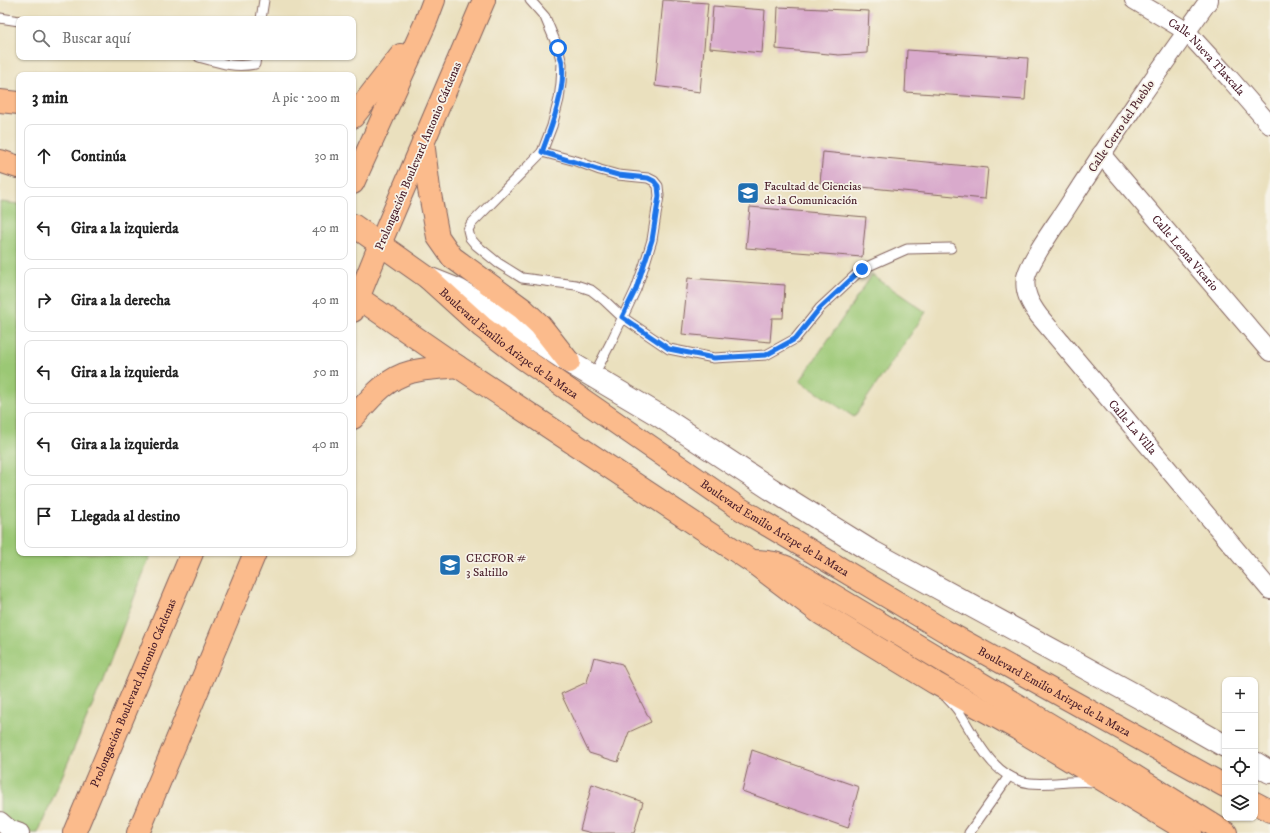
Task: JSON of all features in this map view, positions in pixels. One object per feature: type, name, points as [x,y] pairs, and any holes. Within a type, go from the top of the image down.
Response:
[{"type":"main road","points":[[356,176],[425,24],[434,0]]},
{"type":"main road","name":"Prolongación Boulevard Antonio Cárdenas","points":[[356,300],[484,0]]},
{"type":"main road","points":[[356,113],[425,24]]},
{"type":"main road","points":[[0,101],[16,103]]},
{"type":"main road","points":[[424,141],[429,189],[438,237],[452,257],[523,309],[540,325],[569,362]]},
{"type":"main road","points":[[0,161],[16,166]]},
{"type":"main road","points":[[0,166],[16,167]]},
{"type":"main road","name":"Boulevard Emilio Arizpe de la Maza","points":[[356,227],[428,278],[482,327],[524,359],[739,508],[945,631],[1223,785]]},
{"type":"main road","points":[[356,303],[457,366],[751,561],[820,613],[934,683],[1018,729],[1192,833]]},
{"type":"main road","points":[[356,415],[375,394],[393,380],[410,372],[457,366]]},
{"type":"main road","name":"Prolongación Boulevard Antonio Cárdenas","points":[[74,833],[191,556]]},
{"type":"main road","points":[[138,833],[254,556]]},
{"type":"main road","points":[[751,561],[766,561],[777,563],[786,567],[1097,753],[1226,833]]},
{"type":"main road","points":[[1258,805],[1270,811]]},
{"type":"street","name":"Calle Nueva Tlaxcala","points":[[1134,0],[1186,32],[1270,125]]},
{"type":"street","name":"Calle Cerro del Pueblo","points":[[1038,254],[1101,154],[1209,0]]},
{"type":"street","name":"Calle Leona Vicario","points":[[1101,154],[1270,352]]},
{"type":"street","name":"Calle La Villa","points":[[1038,254],[1026,277],[1026,288],[1030,302],[1039,316],[1270,590]]},
{"type":"street","points":[[428,278],[458,290],[489,309],[569,362],[660,416],[869,550],[1146,701],[1222,744]]},
{"type":"street","points":[[1258,765],[1270,772]]},
{"type":"lane","points":[[261,16],[264,0]]},
{"type":"lane","points":[[530,0],[545,17],[558,48],[562,64],[559,99],[552,126],[542,152],[471,224],[468,230],[470,238],[476,245],[498,263],[522,278],[576,285],[591,290],[622,317],[669,349],[714,358],[766,355],[795,339],[820,308],[862,269],[907,249],[951,248]]},
{"type":"lane","points":[[0,18],[16,21]]},
{"type":"lane","points":[[208,60],[224,65],[238,66],[255,64],[256,60]]},
{"type":"lane","points":[[542,152],[618,175],[648,178],[654,181],[658,186],[659,196],[652,240],[636,289],[593,377]]},
{"type":"lane","points":[[934,683],[959,711],[985,754],[1009,776],[1028,783],[1042,784],[1082,781],[1109,783]]},
{"type":"lane","points":[[969,833],[1009,776]]},
{"type":"green space","points":[[0,202],[16,204],[16,556],[150,556],[103,680],[38,833],[0,833]]},
{"type":"green space","points":[[872,275],[926,312],[854,417],[800,381]]},
{"type":"building","points":[[663,0],[708,3],[700,92],[655,86]]},
{"type":"building","points":[[713,6],[765,10],[762,53],[710,48]]},
{"type":"building","points":[[778,7],[869,11],[867,53],[839,55],[776,49]]},
{"type":"building","points":[[907,50],[1028,58],[1025,100],[905,92]]},
{"type":"building","points":[[823,152],[988,168],[985,199],[820,183]]},
{"type":"building","points":[[750,207],[866,217],[862,257],[746,248]]},
{"type":"building","points":[[688,278],[785,285],[783,318],[772,318],[770,342],[682,334]]},
{"type":"building","points":[[594,657],[622,664],[651,722],[629,732],[618,762],[589,753],[561,694],[587,682]]},
{"type":"building","points":[[752,750],[859,787],[848,828],[742,791]]},
{"type":"building","points":[[592,784],[643,802],[634,833],[592,833],[580,830]]},
{"type":"place","name":"Facultad de Ciencias de la Comunicación","points":[[748,193]]},
{"type":"place","name":"CECFOR # 3 Saltillo","points":[[450,565]]},
{"type":"route","points":[[558,48],[562,64],[559,99],[552,126],[542,152],[576,161],[618,175],[648,178],[654,181],[658,186],[659,196],[652,240],[636,289],[622,317],[669,349],[714,358],[766,355],[795,339],[820,308],[862,269]]}]
